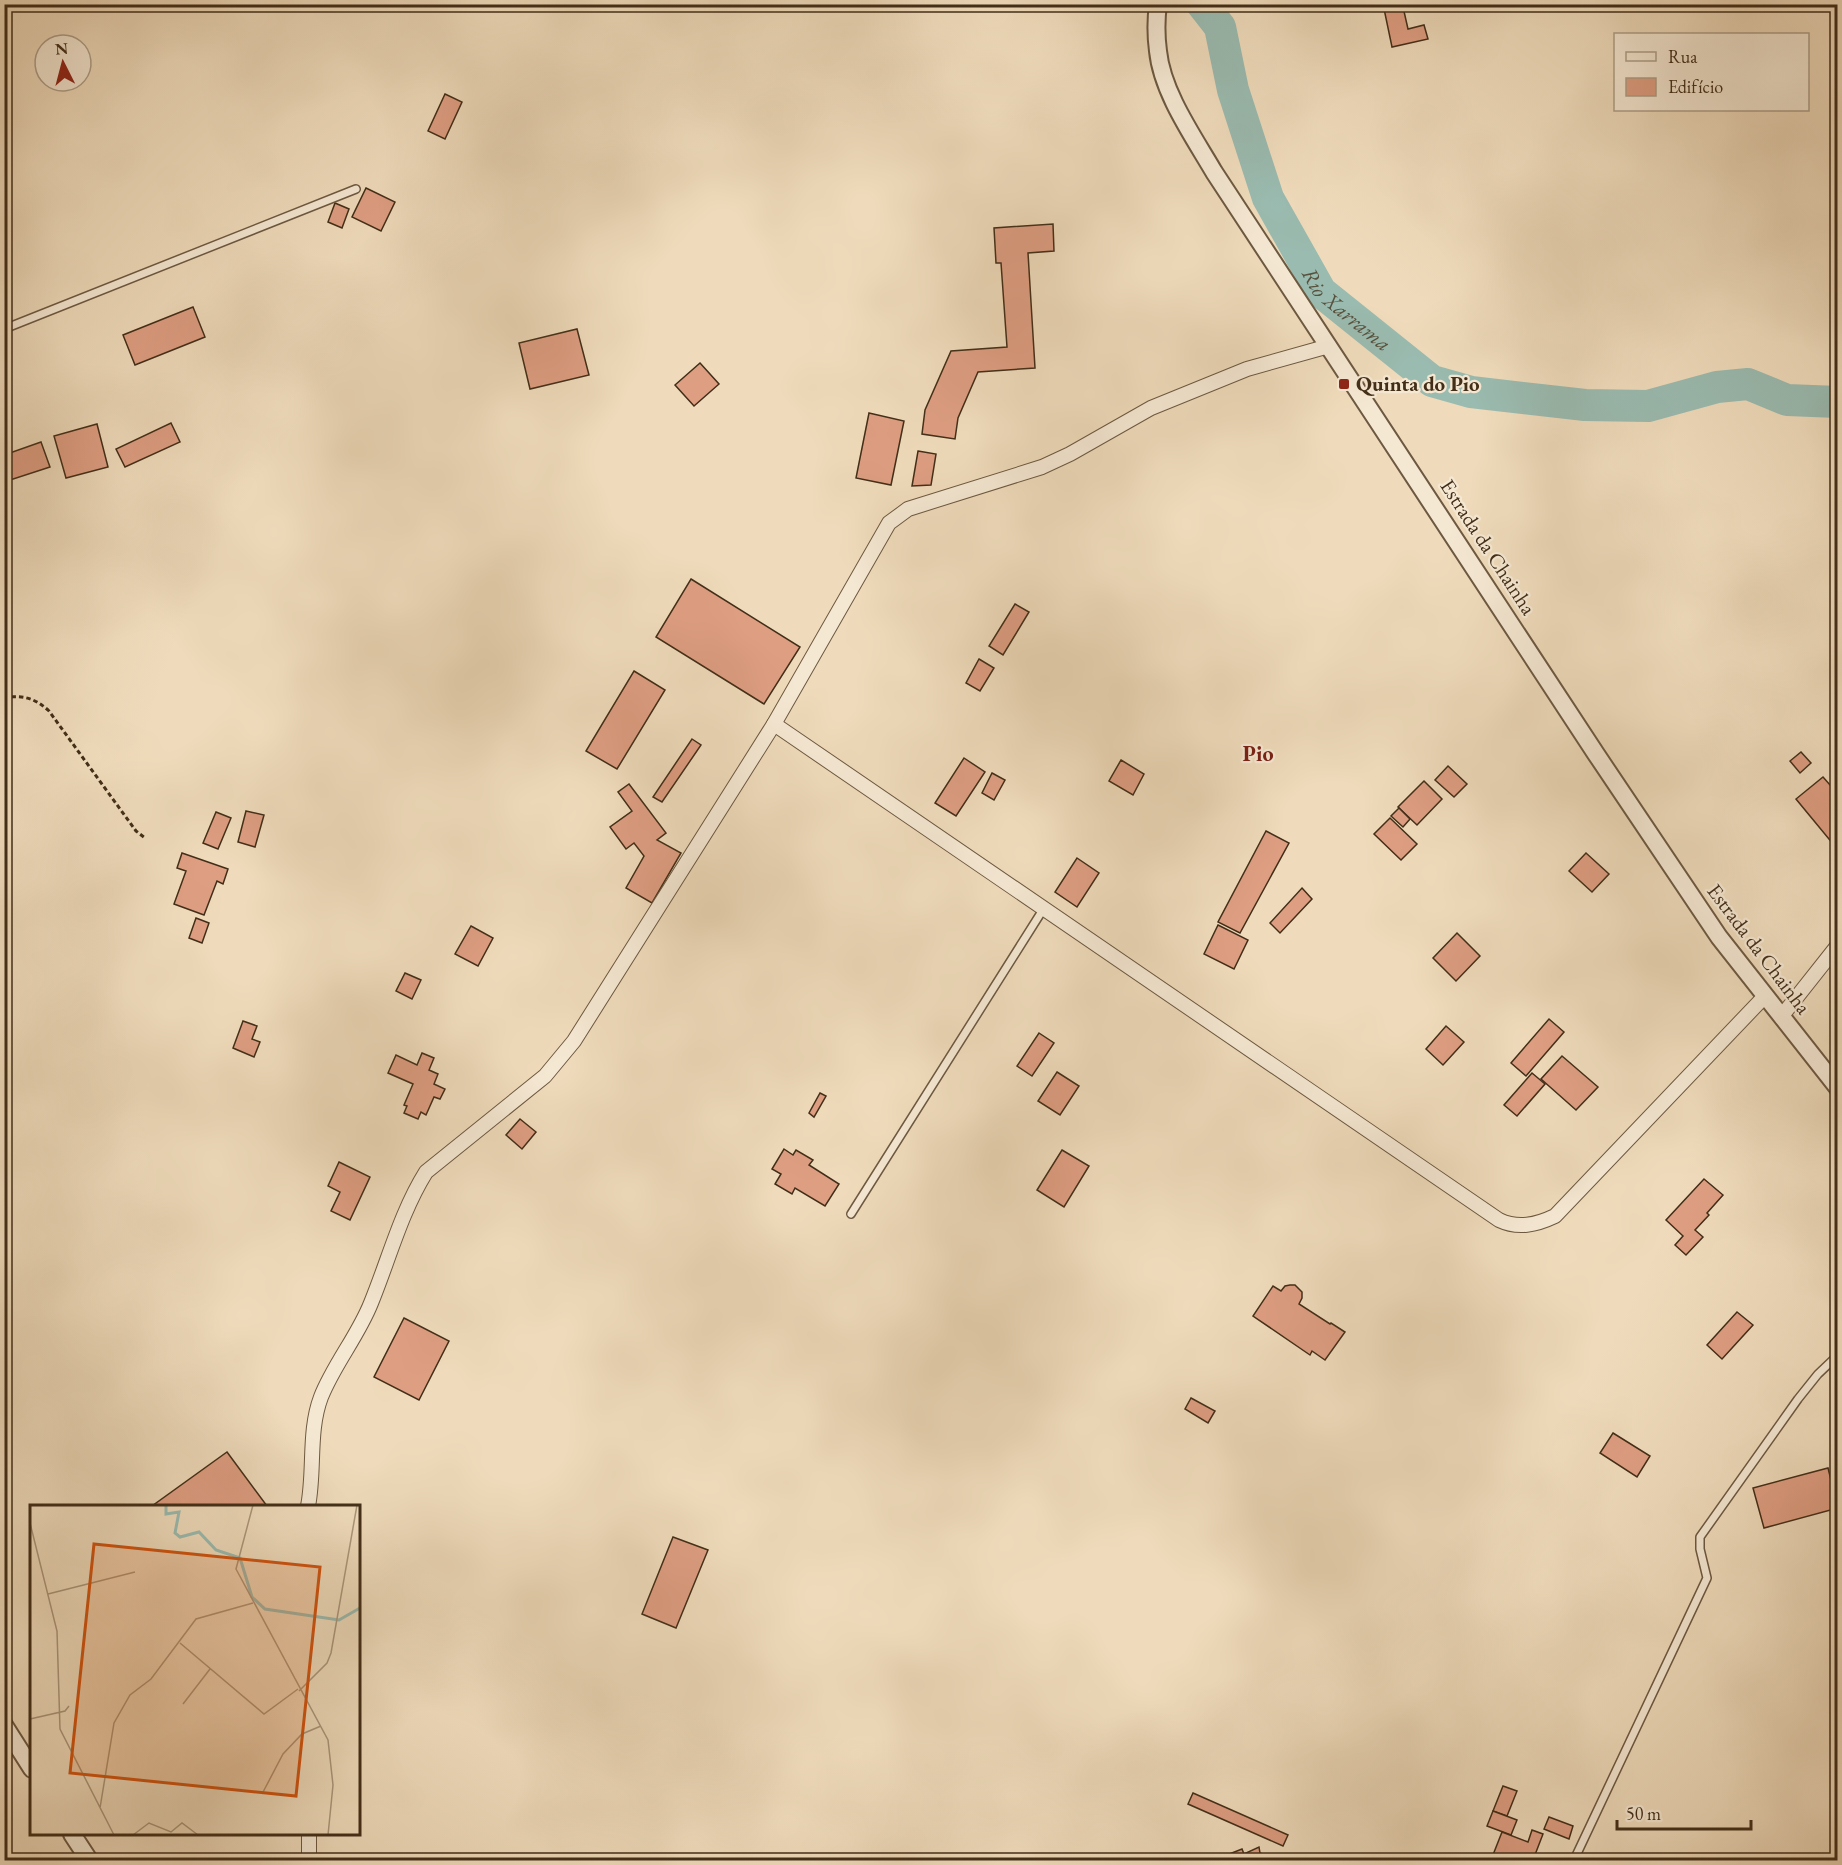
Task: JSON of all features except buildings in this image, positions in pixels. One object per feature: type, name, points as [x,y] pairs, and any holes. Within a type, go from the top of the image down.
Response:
[{"type":"street","name":"Estrada da Chainha","points":[[1158,4],[1158,52],[1166,82],[1214,172],[1596,754],[1719,937],[1838,1088]]},
{"type":"street","points":[[308,1505],[312,1486],[314,1426],[321,1397],[370,1306],[415,1190],[426,1172],[544,1076],[574,1041],[774,724],[889,523],[908,509],[1042,467],[1070,454],[1151,408],[1247,369],[1329,346]]},
{"type":"street","points":[[774,724],[1499,1220],[1511,1225],[1540,1223],[1555,1216],[1765,996]]},
{"type":"street","points":[[1781,1017],[1838,945]]},
{"type":"street","points":[[4,1725],[30,1766]]},
{"type":"street","points":[[73,1835],[89,1860]]},
{"type":"street","points":[[309,1835],[309,1860]]},
{"type":"lane","points":[[4,329],[356,189]]},
{"type":"lane","points":[[851,1214],[1044,908]]},
{"type":"lane","points":[[1574,1860],[1707,1578],[1700,1549],[1700,1537],[1798,1399],[1818,1374],[1838,1355]]},
{"type":"path","points":[[4,699],[13,696],[40,702],[49,711],[136,831],[144,838]]},
{"type":"waterway","name":"Rio Xarrama","points":[[1202,4],[1220,27],[1233,90],[1268,198],[1321,292],[1432,381],[1471,392],[1585,405],[1648,406],[1717,387],[1748,384],[1787,400],[1838,402]]},
{"type":"place","name":"Quinta do Pio","points":[[1344,384]]},
{"type":"district","name":"Pio","points":[[1258,753]]}]
